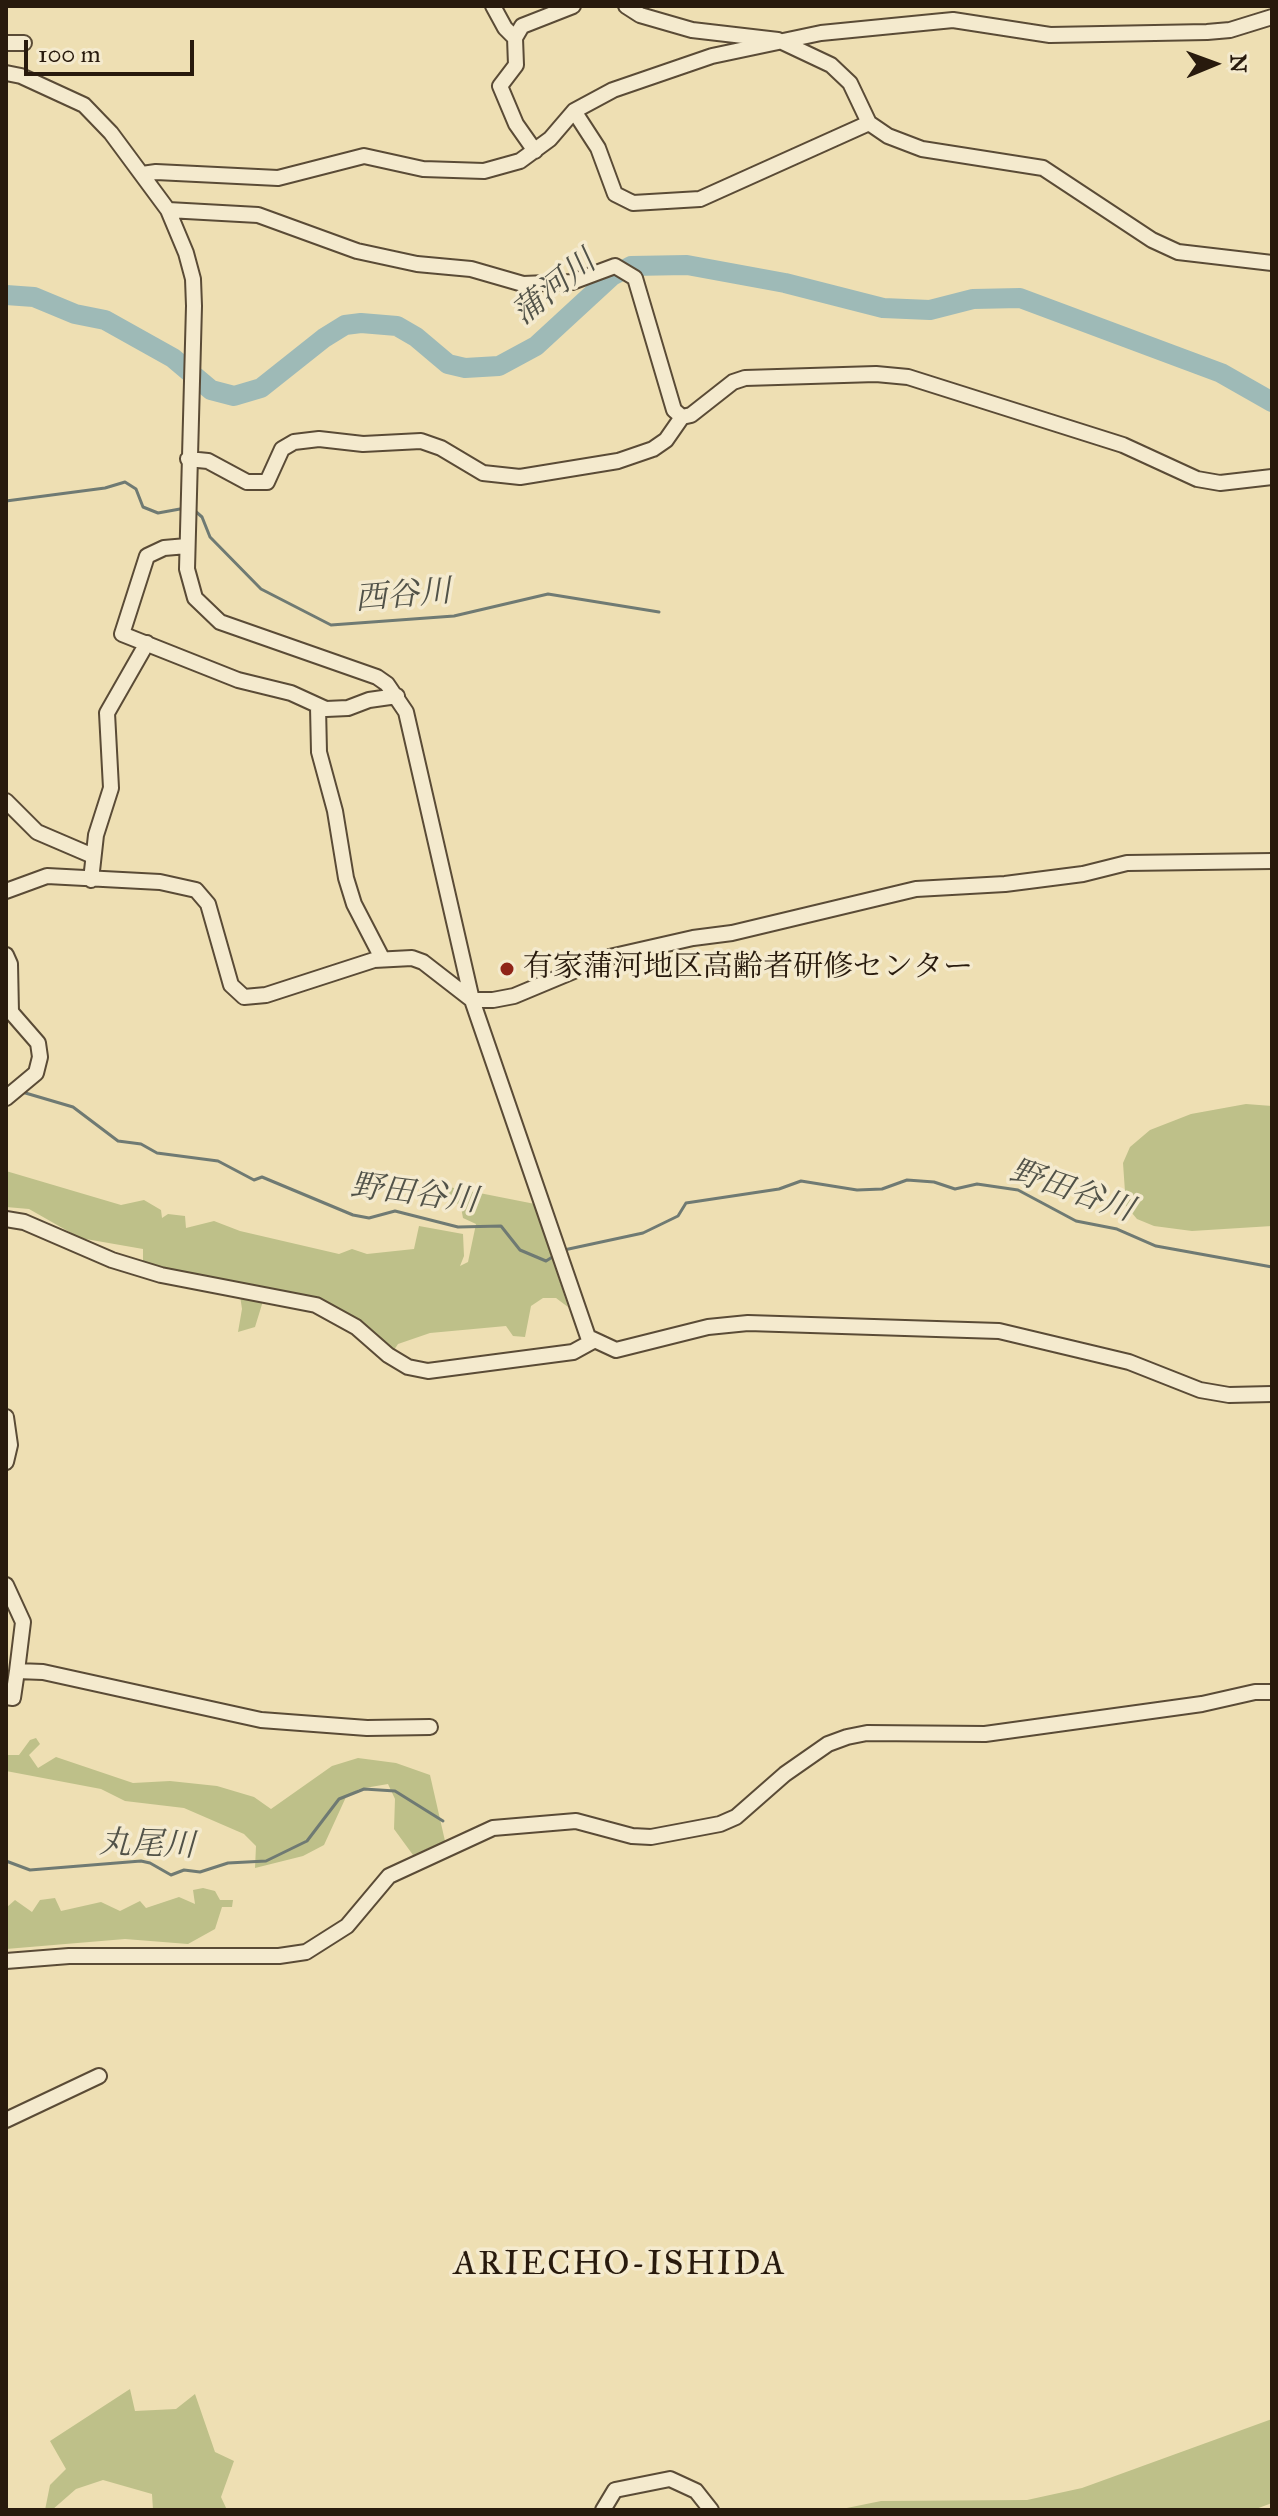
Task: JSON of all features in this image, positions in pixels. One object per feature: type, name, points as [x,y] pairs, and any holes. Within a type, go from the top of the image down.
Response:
[{"type":"street","points":[[493,6],[505,28],[515,38]]},
{"type":"street","points":[[535,151],[516,124],[500,86],[516,65],[515,38],[526,22],[573,6]]},
{"type":"street","points":[[626,6],[640,15],[692,30],[778,40],[831,65],[850,83],[869,123],[888,136],[922,149],[1043,168],[1152,240],[1178,252],[1272,263]]},
{"type":"street","points":[[142,174],[156,172],[278,178],[364,156],[423,169],[484,171],[505,167],[535,151],[574,111],[613,90],[712,56],[778,40],[922,20],[953,20],[1050,35],[1230,30],[1272,17]]},
{"type":"street","points":[[6,43],[24,43]]},
{"type":"street","points":[[6,73],[21,76],[84,105],[111,133],[168,210],[193,279],[194,357],[188,459],[187,569],[195,598],[220,622],[377,677],[397,696],[413,735],[472,1000],[582,1324],[593,1341],[608,1348],[623,1349],[708,1327],[748,1323],[950,1327],[999,1331],[1052,1341],[1129,1362],[1200,1390],[1229,1395],[1272,1394]]},
{"type":"street","points":[[574,111],[598,148],[615,194],[633,203],[700,199],[869,123]]},
{"type":"street","points":[[168,210],[258,215],[357,251],[417,264],[471,269],[523,284],[572,282],[622,269],[638,290],[674,410],[682,417]]},
{"type":"street","points":[[188,459],[208,461],[247,482],[267,482],[282,449],[294,442],[319,439],[363,444],[421,441],[441,448],[483,473],[520,477],[618,461],[653,449],[666,440],[682,417],[691,415],[733,382],[745,378],[822,374],[908,377],[1123,445],[1197,479],[1220,483],[1272,477]]},
{"type":"street","points":[[187,546],[154,551],[142,566],[122,634],[238,680],[291,693],[318,707],[338,710],[397,696]]},
{"type":"street","points":[[91,880],[96,835],[111,788],[107,713],[147,643]]},
{"type":"street","points":[[318,707],[319,752],[335,811],[346,878],[354,904],[382,958]]},
{"type":"street","points":[[6,801],[37,832],[93,856]]},
{"type":"street","points":[[6,891],[47,876],[160,882],[196,890],[208,904],[231,985],[244,997],[266,995],[382,958],[423,962],[472,1000],[514,996],[605,958],[693,938],[732,933],[916,889],[1005,884],[1083,874],[1127,863],[1272,861]]},
{"type":"street","points":[[6,955],[10,964],[11,1012],[40,1049],[36,1073],[8,1097]]},
{"type":"street","points":[[6,1219],[24,1222],[112,1260],[161,1275],[316,1305],[356,1327],[388,1355],[408,1367],[428,1371],[573,1352],[593,1341]]},
{"type":"street","points":[[6,1417],[10,1445],[6,1462]]},
{"type":"street","points":[[6,1585],[24,1630],[13,1698],[6,1697]]},
{"type":"street","points":[[17,1671],[43,1672],[261,1720],[367,1728],[430,1727]]},
{"type":"street","points":[[6,1961],[69,1956],[279,1956],[306,1952],[347,1926],[389,1876],[493,1828],[576,1821],[632,1836],[651,1837],[720,1824],[736,1817],[785,1774],[828,1744],[847,1737],[867,1733],[985,1734],[1202,1704],[1255,1692],[1272,1692]]},
{"type":"street","points":[[6,2120],[99,2076]]},
{"type":"street","points":[[603,2510],[615,2490],[670,2479],[696,2491],[711,2510]]},
{"type":"green space","points":[[1246,1104],[1272,1106],[1272,1226],[1192,1231],[1154,1226],[1137,1219],[1126,1206],[1123,1163],[1130,1147],[1150,1130],[1191,1114]]},
{"type":"green space","points":[[6,1171],[121,1205],[144,1200],[161,1210],[162,1218],[168,1214],[185,1216],[186,1228],[214,1221],[240,1231],[339,1254],[352,1249],[367,1254],[414,1249],[419,1226],[463,1234],[464,1256],[460,1266],[468,1262],[476,1224],[463,1218],[461,1207],[439,1185],[535,1204],[568,1307],[556,1298],[543,1298],[531,1306],[525,1337],[513,1336],[506,1326],[430,1333],[398,1344],[392,1353],[315,1301],[267,1288],[255,1327],[238,1332],[242,1309],[238,1282],[143,1265],[143,1249],[80,1238],[29,1209],[6,1207]]},
{"type":"green space","points":[[36,1738],[40,1744],[29,1755],[38,1768],[56,1757],[133,1783],[170,1781],[217,1786],[254,1797],[271,1809],[332,1766],[358,1758],[396,1763],[430,1775],[445,1841],[413,1855],[394,1829],[395,1799],[388,1784],[359,1789],[346,1797],[324,1845],[303,1856],[255,1868],[256,1846],[244,1834],[184,1808],[125,1801],[101,1789],[6,1771],[6,1755],[19,1755],[30,1740]]},
{"type":"green space","points":[[203,1888],[215,1891],[220,1900],[233,1900],[232,1907],[222,1907],[215,1929],[188,1944],[125,1939],[6,1949],[6,1908],[15,1900],[32,1912],[40,1900],[55,1898],[61,1911],[101,1902],[120,1911],[140,1901],[146,1908],[179,1897],[195,1904],[193,1890]]},
{"type":"green space","points":[[130,2389],[135,2411],[176,2409],[195,2394],[215,2452],[234,2461],[221,2497],[227,2510],[153,2510],[152,2494],[103,2480],[76,2489],[52,2510],[45,2510],[50,2485],[66,2469],[50,2441]]},
{"type":"green space","points":[[1272,2419],[1272,2503],[1253,2510],[837,2510],[881,2501],[1027,2500],[1082,2488]]},
{"type":"waterway","name":"蒲河川","points":[[6,295],[34,297],[75,314],[105,320],[173,358],[211,390],[234,396],[261,388],[324,338],[345,325],[361,323],[397,326],[416,337],[448,364],[465,368],[499,366],[536,346],[612,276],[631,266],[687,265],[785,283],[883,308],[930,310],[973,299],[1020,298],[1221,373],[1272,402]]},
{"type":"waterway","name":"西谷川","points":[[6,501],[105,488],[125,482],[136,489],[143,507],[158,513],[180,509]]},
{"type":"waterway","name":"西谷川","points":[[194,510],[202,517],[210,537],[261,589],[331,625],[454,616],[548,594],[659,612]]},
{"type":"waterway","name":"野田谷川","points":[[22,1092],[73,1107],[118,1141],[141,1144],[157,1153],[218,1161],[254,1180],[262,1177],[353,1215],[369,1218],[395,1211],[458,1227],[501,1226],[520,1250],[546,1261],[554,1256]]},
{"type":"waterway","name":"野田谷川","points":[[564,1250],[643,1233],[678,1216],[686,1203],[779,1189],[801,1181],[857,1190],[882,1189],[907,1180],[934,1182],[955,1189],[977,1184],[1018,1190],[1076,1221],[1117,1229],[1156,1246],[1272,1267]]},
{"type":"waterway","name":"丸尾川","points":[[6,1861],[30,1870],[141,1861],[171,1875],[184,1870],[200,1872],[228,1863],[266,1861],[307,1841],[339,1799],[364,1789],[395,1791],[443,1821]]},
{"type":"place","name":"有家蒲河地区高齢者研修センター","points":[[507,969]]},
{"type":"district","name":"ARIECHO-ISHIDA","points":[[620,2266]]}]
